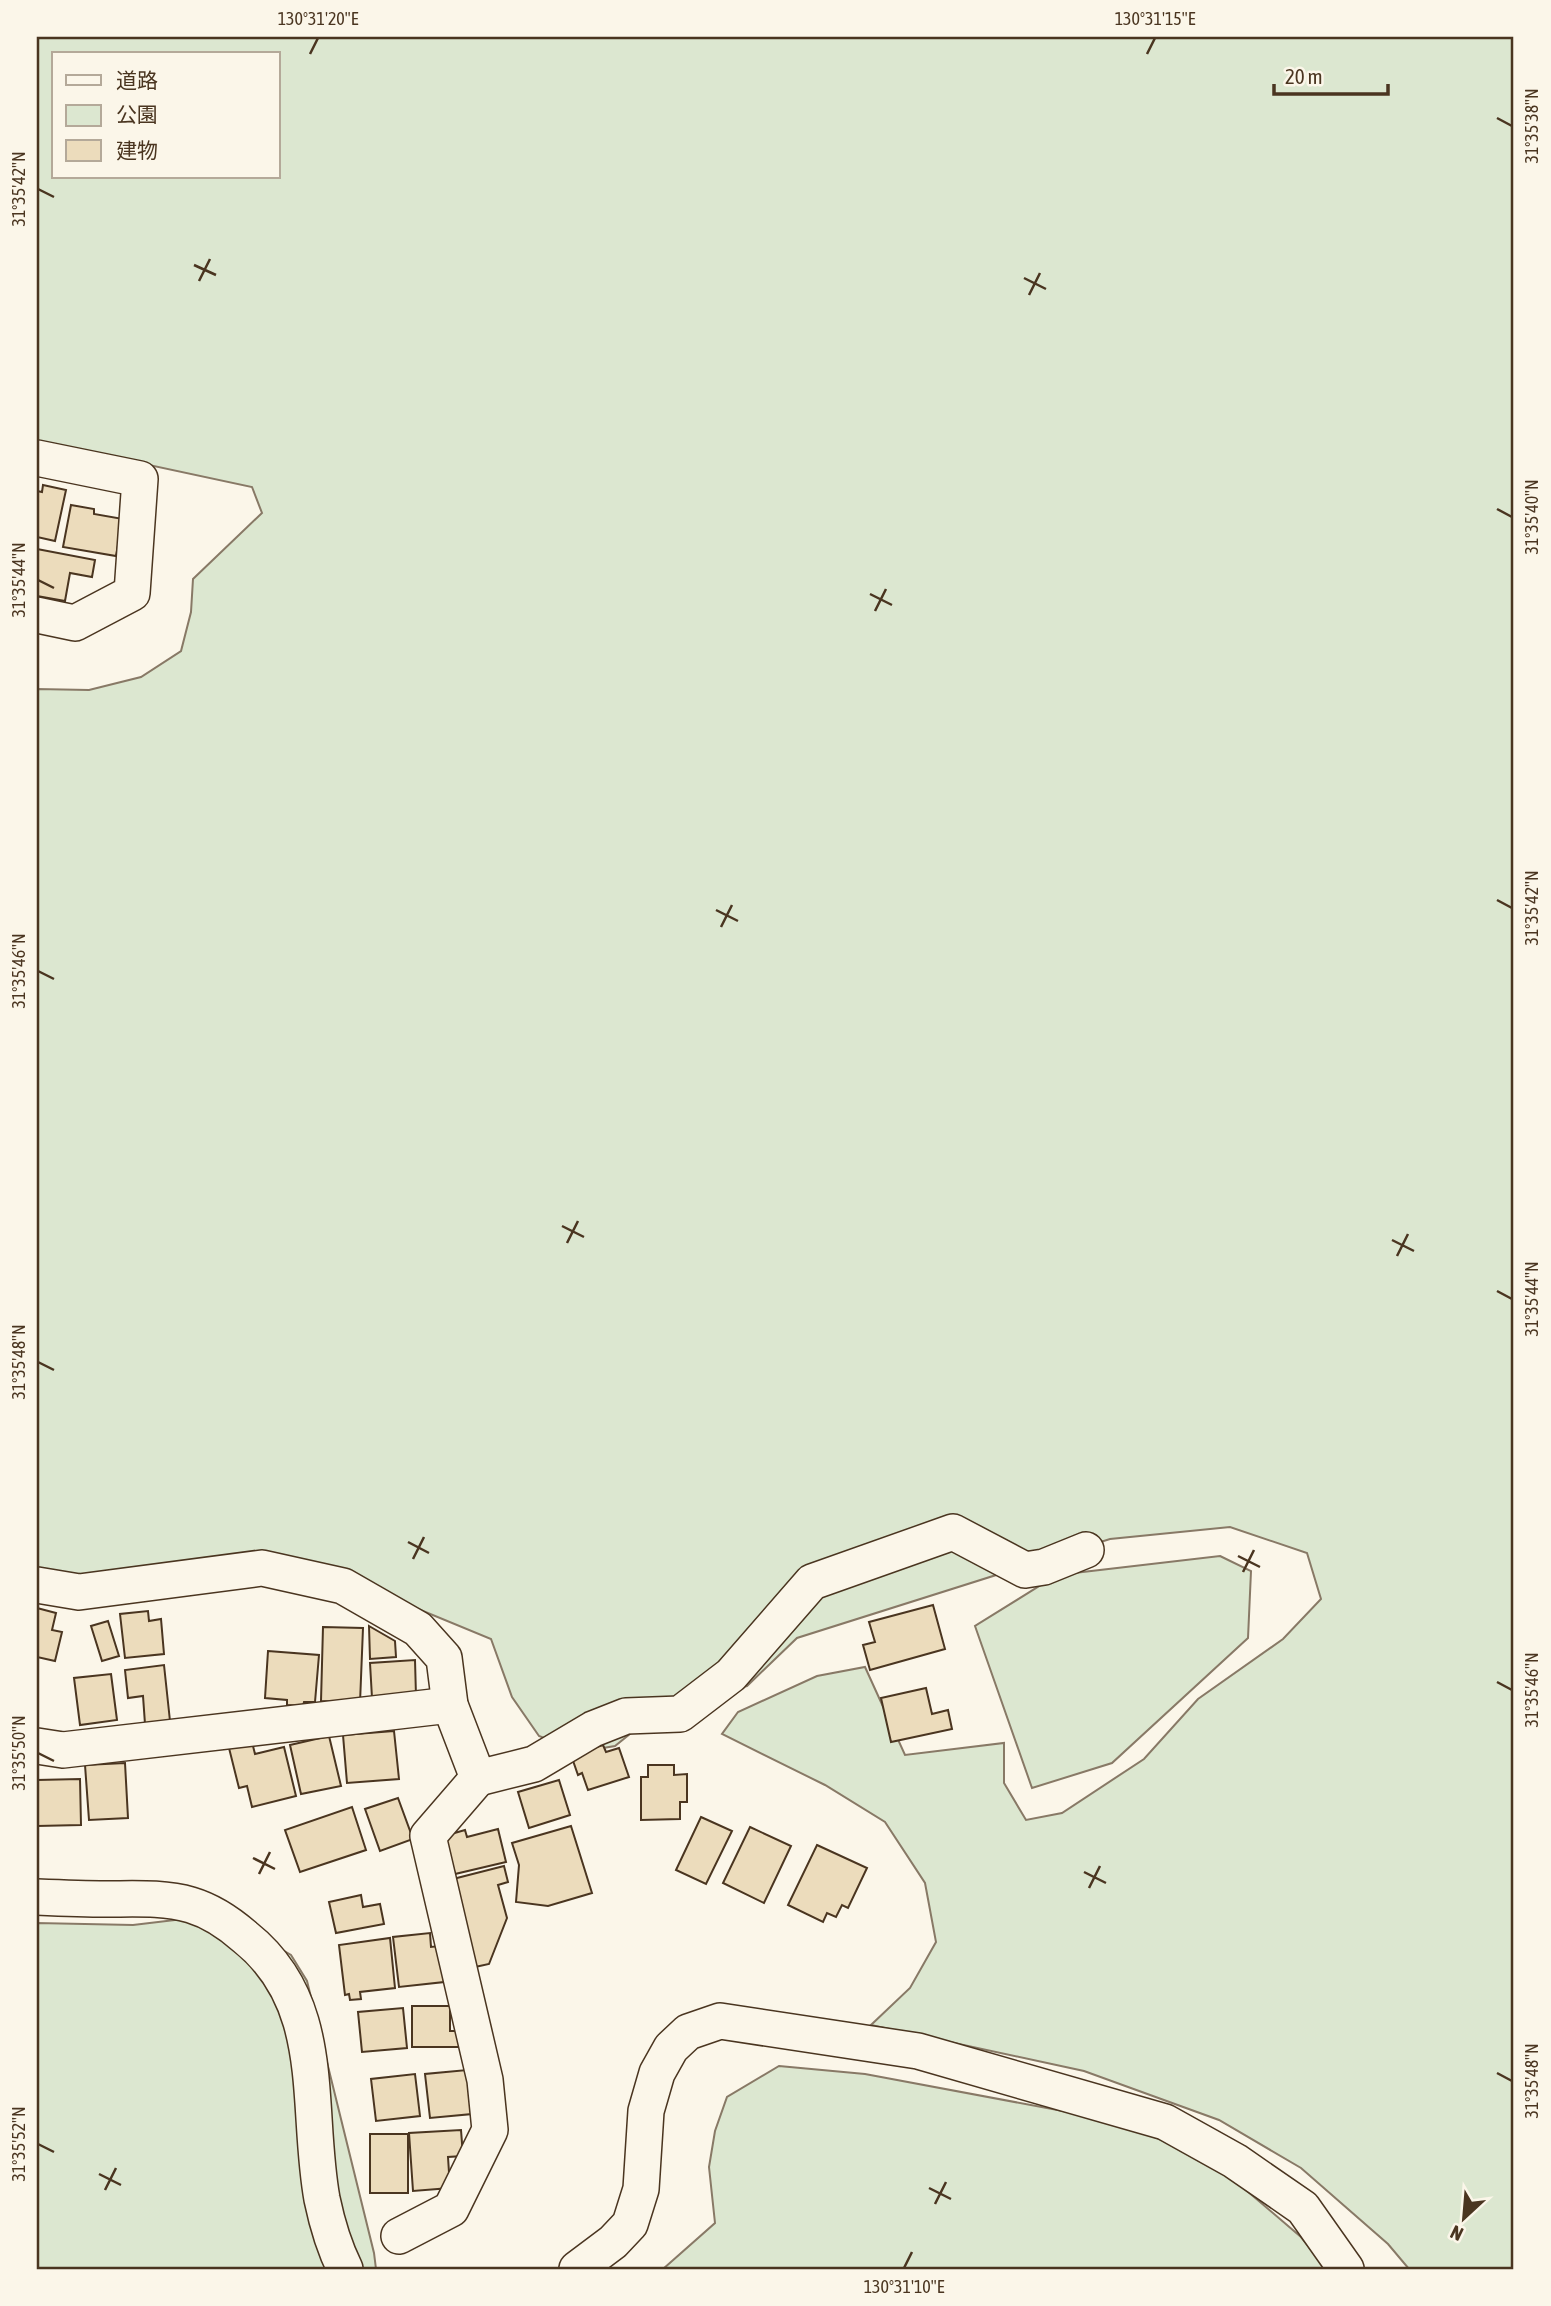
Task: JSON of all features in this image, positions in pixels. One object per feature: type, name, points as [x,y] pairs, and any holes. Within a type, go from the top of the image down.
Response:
[{"type":"street","points":[[37,458],[140,479],[132,593],[75,623],[37,615]]},
{"type":"street","points":[[399,2236],[451,2209],[490,2130],[485,2080],[428,1836],[478,1777],[534,1764],[593,1729],[626,1716],[680,1714],[731,1675],[812,1582],[953,1532],[1025,1570],[1045,1567],[1086,1549]]},
{"type":"street","points":[[37,1585],[79,1592],[262,1568],[343,1586],[418,1629],[444,1658],[450,1705],[478,1777]]},
{"type":"street","points":[[37,1746],[63,1749],[450,1705]]},
{"type":"street","points":[[37,1897],[156,1899],[191,1905],[225,1920],[262,1950],[286,1985],[298,2013],[309,2053],[322,2199],[334,2247],[345,2269]]},
{"type":"street","points":[[577,2269],[630,2224],[641,2189],[646,2112],[657,2073],[671,2049],[688,2032],[720,2021],[918,2050],[1165,2122],[1236,2161],[1303,2208],[1346,2269]]},
{"type":"green space","points":[[37,37],[1514,37],[1514,2269],[1409,2269],[1388,2244],[1301,2168],[1219,2120],[1084,2071],[871,2025],[910,1988],[936,1942],[925,1883],[885,1822],[825,1785],[722,1734],[738,1712],[817,1676],[865,1667],[905,1755],[1004,1743],[1004,1783],[1026,1820],[1062,1813],[1144,1759],[1198,1699],[1283,1639],[1321,1599],[1307,1553],[1230,1527],[1110,1539],[797,1638],[747,1686],[700,1697],[651,1717],[615,1746],[579,1752],[539,1736],[512,1697],[491,1639],[348,1580],[82,1580],[37,1572],[37,689],[89,690],[141,677],[181,651],[191,612],[193,579],[262,513],[252,487],[37,441]]},
{"type":"green space","points":[[1220,1556],[1251,1571],[1248,1638],[1112,1763],[1032,1788],[975,1626],[1057,1575]]},
{"type":"green space","points":[[200,1917],[251,1932],[291,1955],[307,1981],[376,2269],[37,2269],[37,1923],[133,1925]]},
{"type":"green space","points":[[779,2066],[865,2074],[1111,2120],[1185,2149],[1233,2179],[1301,2237],[1327,2269],[663,2269],[715,2223],[709,2167],[715,2131],[727,2097]]},
{"type":"building","points":[[43,485],[66,490],[55,541],[37,537],[37,491],[42,492]]},
{"type":"building","points":[[71,505],[94,509],[94,514],[123,519],[116,556],[63,547]]},
{"type":"building","points":[[37,549],[95,560],[92,577],[70,573],[65,601],[37,596]]},
{"type":"building","points":[[933,1605],[945,1649],[870,1670],[863,1645],[875,1642],[869,1622]]},
{"type":"building","points":[[37,1608],[56,1613],[52,1630],[62,1632],[55,1661],[37,1657]]},
{"type":"building","points":[[148,1611],[149,1621],[161,1619],[164,1654],[125,1658],[120,1614]]},
{"type":"building","points":[[108,1621],[119,1656],[102,1661],[91,1626]]},
{"type":"building","points":[[369,1626],[395,1641],[396,1657],[370,1659]]},
{"type":"building","points":[[323,1627],[363,1628],[360,1703],[321,1701]]},
{"type":"building","points":[[268,1651],[319,1655],[315,1702],[304,1702],[303,1706],[287,1705],[287,1700],[265,1698]]},
{"type":"building","points":[[415,1660],[416,1696],[372,1698],[370,1663]]},
{"type":"building","points":[[164,1665],[170,1721],[145,1724],[143,1696],[128,1698],[125,1670]]},
{"type":"building","points":[[111,1674],[117,1720],[80,1725],[74,1678]]},
{"type":"building","points":[[926,1688],[932,1714],[948,1710],[952,1729],[891,1742],[881,1698]]},
{"type":"building","points":[[394,1731],[399,1779],[347,1783],[343,1735]]},
{"type":"building","points":[[329,1736],[341,1786],[301,1794],[290,1745]]},
{"type":"building","points":[[252,1742],[255,1754],[284,1747],[296,1796],[252,1807],[247,1786],[239,1788],[229,1748]]},
{"type":"building","points":[[603,1745],[606,1752],[619,1748],[629,1777],[588,1790],[582,1773],[578,1775],[571,1755]]},
{"type":"building","points":[[125,1763],[128,1818],[89,1820],[85,1765]]},
{"type":"building","points":[[648,1765],[674,1765],[674,1775],[687,1774],[687,1802],[680,1802],[680,1819],[641,1820],[641,1777],[648,1777]]},
{"type":"building","points":[[80,1779],[81,1825],[37,1826],[37,1780]]},
{"type":"building","points":[[559,1780],[570,1815],[529,1828],[518,1792]]},
{"type":"building","points":[[398,1798],[413,1839],[380,1851],[365,1809]]},
{"type":"building","points":[[352,1807],[366,1850],[300,1872],[285,1830]]},
{"type":"building","points":[[701,1817],[732,1831],[706,1884],[676,1870]]},
{"type":"building","points":[[571,1826],[592,1893],[548,1906],[516,1902],[519,1865],[512,1843]]},
{"type":"building","points":[[750,1827],[791,1846],[764,1903],[723,1883]]},
{"type":"building","points":[[498,1829],[506,1862],[455,1874],[444,1836],[465,1830],[467,1837]]},
{"type":"building","points":[[817,1845],[867,1868],[848,1908],[842,1905],[836,1917],[827,1913],[823,1922],[788,1905]]},
{"type":"building","points":[[504,1866],[508,1882],[498,1885],[507,1918],[489,1964],[475,1967],[453,1879]]},
{"type":"building","points":[[361,1895],[363,1907],[380,1904],[384,1924],[336,1933],[329,1902]]},
{"type":"building","points":[[430,1933],[431,1947],[439,1946],[444,1982],[399,1987],[393,1937]]},
{"type":"building","points":[[390,1938],[395,1988],[360,1992],[361,1999],[350,2000],[349,1994],[345,1995],[339,1945]]},
{"type":"building","points":[[412,2006],[450,2006],[450,2031],[460,2031],[460,2047],[412,2047]]},
{"type":"building","points":[[403,2008],[407,2048],[362,2052],[358,2012]]},
{"type":"building","points":[[467,2070],[472,2114],[430,2118],[425,2074]]},
{"type":"building","points":[[415,2074],[420,2116],[376,2121],[371,2079]]},
{"type":"building","points":[[461,2130],[463,2156],[448,2157],[450,2188],[413,2191],[409,2133]]},
{"type":"building","points":[[370,2134],[408,2134],[408,2193],[370,2193]]}]
